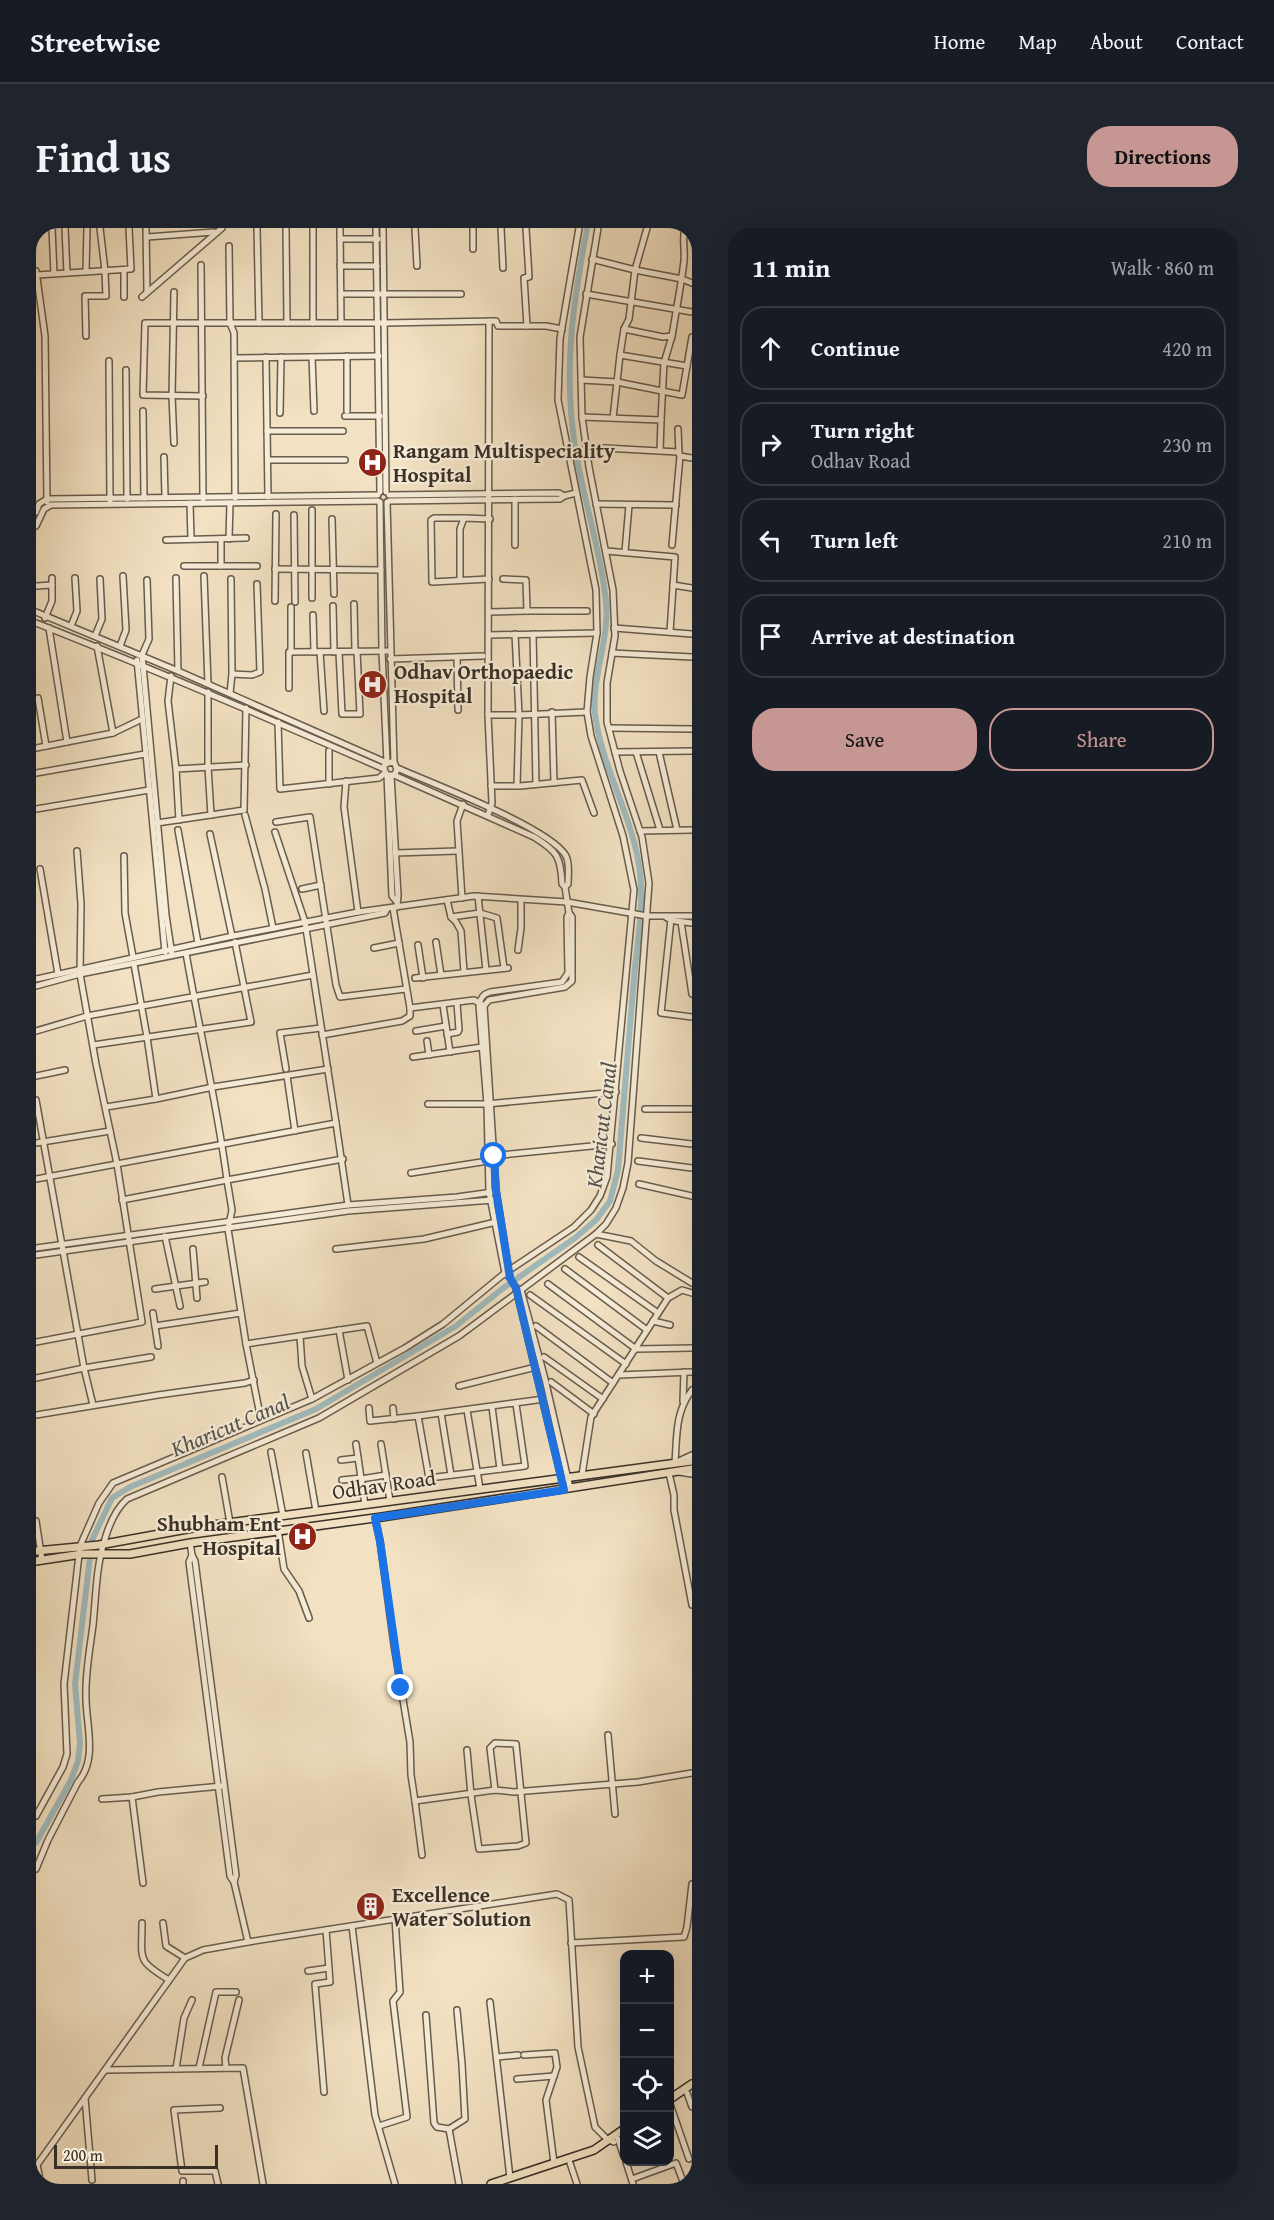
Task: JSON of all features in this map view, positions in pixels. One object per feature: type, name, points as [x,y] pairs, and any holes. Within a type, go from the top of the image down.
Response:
[{"type":"main road","points":[[673,1469],[689,1461]]},
{"type":"main road","name":"Odhav Road","points":[[101,1549],[230,1523],[582,1475],[673,1469]]},
{"type":"main road","name":"Odhav Road","points":[[101,1549],[130,1554],[190,1543],[567,1489],[673,1469]]},
{"type":"main road","points":[[673,1469],[691,1471]]},
{"type":"main road","points":[[38,1551],[80,1546],[101,1549]]},
{"type":"main road","points":[[39,1560],[101,1549]]},
{"type":"main road","points":[[674,2096],[692,2084]]},
{"type":"main road","points":[[674,2101],[689,2091]]},
{"type":"main road","points":[[491,2184],[596,2154],[616,2139]]},
{"type":"main road","points":[[508,2181],[594,2150],[616,2139]]},
{"type":"street","points":[[52,228],[54,274]]},
{"type":"street","points":[[65,228],[67,273]]},
{"type":"street","points":[[87,228],[87,272]]},
{"type":"street","points":[[86,336],[85,296],[106,296],[100,228]]},
{"type":"street","points":[[36,526],[47,503],[45,336],[36,272],[54,274],[131,269],[129,228]]},
{"type":"street","points":[[146,228],[145,295],[222,228]]},
{"type":"street","points":[[257,228],[259,323]]},
{"type":"street","points":[[286,228],[287,323]]},
{"type":"street","points":[[313,228],[314,323]]},
{"type":"street","points":[[340,228],[341,323]]},
{"type":"street","points":[[322,1035],[402,1021],[409,1018],[410,1008],[392,896],[390,651],[383,498],[380,239],[376,228]]},
{"type":"street","points":[[381,294],[377,266],[383,228]]},
{"type":"street","points":[[416,228],[417,266]]},
{"type":"street","points":[[473,228],[474,249]]},
{"type":"street","points":[[501,228],[503,268]]},
{"type":"street","points":[[526,228],[529,277],[524,278],[527,326]]},
{"type":"street","points":[[36,1816],[63,1767],[67,1754],[64,1683],[80,1546],[99,1503],[113,1484],[312,1399],[443,1324],[574,1227],[591,1210],[608,1177],[634,890],[623,836],[591,735],[587,712],[597,633],[596,590],[558,400],[562,329],[579,228]]},
{"type":"street","points":[[36,1869],[48,1840],[78,1782],[84,1775],[89,1758],[86,1685],[99,1564],[101,1549],[119,1507],[127,1499],[319,1418],[459,1336],[517,1290],[596,1234],[616,1208],[623,1188],[628,1163],[649,884],[640,831],[609,728],[607,683],[614,628],[613,590],[582,417],[580,338],[598,228]]},
{"type":"street","points":[[613,418],[624,329],[629,318],[635,270],[647,228]]},
{"type":"street","points":[[660,451],[664,363],[672,336],[682,279],[686,244],[683,236],[685,228]]},
{"type":"street","points":[[147,237],[216,232]]},
{"type":"street","points":[[340,239],[380,239]]},
{"type":"street","points":[[229,246],[230,323],[234,333],[235,358],[233,500],[230,538]]},
{"type":"street","points":[[592,259],[692,283]]},
{"type":"street","points":[[201,265],[203,500]]},
{"type":"street","points":[[340,266],[377,266]]},
{"type":"street","points":[[124,270],[124,297]]},
{"type":"street","points":[[174,292],[172,396],[174,443]]},
{"type":"street","points":[[341,294],[461,294]]},
{"type":"street","points":[[586,294],[692,312]]},
{"type":"street","points":[[489,321],[488,715],[491,786],[489,812]]},
{"type":"street","points":[[203,396],[145,396],[142,393],[145,323],[496,321],[498,326],[562,329]]},
{"type":"street","points":[[381,323],[379,356],[382,416]]},
{"type":"street","points":[[624,329],[663,337],[672,336]]},
{"type":"street","points":[[581,380],[617,382],[681,395],[692,337]]},
{"type":"street","points":[[620,355],[687,366]]},
{"type":"street","points":[[347,356],[346,414],[382,416]]},
{"type":"street","points":[[235,358],[379,356]]},
{"type":"street","points":[[266,357],[268,499]]},
{"type":"street","points":[[280,413],[281,357]]},
{"type":"street","points":[[312,357],[314,411]]},
{"type":"street","points":[[110,361],[110,501]]},
{"type":"street","points":[[126,370],[127,501]]},
{"type":"street","points":[[143,411],[144,498]]},
{"type":"street","points":[[582,417],[661,420]]},
{"type":"street","points":[[672,545],[679,454],[678,429]]},
{"type":"street","points":[[267,430],[344,430]]},
{"type":"street","points":[[586,447],[660,451],[692,458]]},
{"type":"street","points":[[164,457],[165,497]]},
{"type":"street","points":[[268,460],[345,460]]},
{"type":"street","points":[[127,501],[165,497],[233,500],[559,493],[564,496]]},
{"type":"street","points":[[490,496],[516,499],[560,499],[576,493]]},
{"type":"street","points":[[36,986],[133,957],[186,952],[326,921],[385,913],[393,906],[398,895],[382,651],[383,498]]},
{"type":"street","points":[[515,545],[516,499]]},
{"type":"street","points":[[36,512],[39,504],[47,503],[110,501],[190,503],[203,500]]},
{"type":"street","points":[[190,503],[191,539]]},
{"type":"street","points":[[596,504],[676,505]]},
{"type":"street","points":[[626,552],[629,504]]},
{"type":"street","points":[[312,510],[312,598]]},
{"type":"street","points":[[275,601],[276,514]]},
{"type":"street","points":[[289,688],[289,652],[291,652],[295,570],[294,515]]},
{"type":"street","points":[[489,579],[432,582],[431,520],[434,518],[490,519]]},
{"type":"street","points":[[460,580],[460,529],[464,518]]},
{"type":"street","points":[[332,519],[334,594]]},
{"type":"street","points":[[166,540],[246,538]]},
{"type":"street","points":[[221,539],[221,566]]},
{"type":"street","points":[[606,551],[675,557],[669,632]]},
{"type":"street","points":[[184,566],[257,566]]},
{"type":"street","points":[[275,569],[381,570]]},
{"type":"street","points":[[120,646],[126,630],[123,576]]},
{"type":"street","points":[[204,576],[208,684]]},
{"type":"street","points":[[52,578],[52,601],[39,624],[140,663],[533,829],[557,845],[566,857],[568,884],[565,887],[569,913],[572,917],[573,977],[570,984],[565,987],[489,1000],[482,1004]]},
{"type":"street","points":[[71,626],[77,610],[75,578]]},
{"type":"street","points":[[176,578],[178,671]]},
{"type":"street","points":[[95,636],[102,619],[100,579]]},
{"type":"street","points":[[230,693],[232,674],[231,579]]},
{"type":"street","points":[[503,579],[526,580],[527,611]]},
{"type":"street","points":[[147,580],[149,639],[139,654],[168,953]]},
{"type":"street","points":[[232,674],[252,675],[260,672],[257,584]]},
{"type":"street","points":[[36,586],[52,585]]},
{"type":"street","points":[[673,585],[692,588]]},
{"type":"street","points":[[333,606],[342,714],[360,714],[354,604]]},
{"type":"street","points":[[489,612],[587,611]]},
{"type":"street","points":[[36,612],[230,693],[463,804],[489,812]]},
{"type":"street","points":[[313,615],[324,711]]},
{"type":"street","points":[[49,628],[67,742]]},
{"type":"street","points":[[614,628],[692,634]]},
{"type":"street","points":[[489,635],[597,633]]},
{"type":"street","points":[[514,634],[519,715],[517,786]]},
{"type":"street","points":[[533,634],[536,784]]},
{"type":"street","points":[[96,646],[113,733]]},
{"type":"street","points":[[291,652],[390,651]]},
{"type":"street","points":[[612,653],[692,657]]},
{"type":"street","points":[[390,659],[483,656]]},
{"type":"street","points":[[458,657],[458,710]]},
{"type":"street","points":[[140,663],[145,753],[168,953]]},
{"type":"street","points":[[171,676],[168,701],[179,820]]},
{"type":"street","points":[[208,692],[208,767],[211,815]]},
{"type":"street","points":[[38,698],[46,746]]},
{"type":"street","points":[[157,823],[244,810],[246,708]]},
{"type":"street","points":[[552,712],[554,783]]},
{"type":"street","points":[[488,715],[587,712]]},
{"type":"street","points":[[36,748],[113,733],[142,719]]},
{"type":"street","points":[[278,722],[280,789],[379,778],[390,770]]},
{"type":"street","points":[[609,728],[692,729]]},
{"type":"street","points":[[328,751],[329,784]]},
{"type":"street","points":[[615,753],[692,751]]},
{"type":"street","points":[[636,752],[660,830]]},
{"type":"street","points":[[659,752],[677,830]]},
{"type":"street","points":[[36,773],[145,753]]},
{"type":"street","points":[[176,769],[246,765]]},
{"type":"street","points":[[491,786],[582,780],[594,813]]},
{"type":"street","points":[[345,781],[344,807],[358,912]]},
{"type":"street","points":[[36,809],[149,790]]},
{"type":"street","points":[[462,898],[457,821],[463,804]]},
{"type":"street","points":[[245,815],[273,928]]},
{"type":"street","points":[[276,822],[310,817],[336,985],[340,997],[406,988]]},
{"type":"street","points":[[178,830],[198,943]]},
{"type":"street","points":[[640,831],[692,830]]},
{"type":"street","points":[[275,832],[306,925],[343,1159],[348,1205]]},
{"type":"street","points":[[210,834],[232,936]]},
{"type":"street","points":[[36,1342],[142,1322],[117,1164],[80,971],[81,904],[77,851]]},
{"type":"street","points":[[395,853],[458,851]]},
{"type":"street","points":[[124,856],[125,913],[133,957]]},
{"type":"street","points":[[40,869],[58,974]]},
{"type":"street","points":[[302,889],[321,885]]},
{"type":"street","points":[[326,921],[383,907],[478,896],[567,902],[632,915],[692,916]]},
{"type":"street","points":[[478,896],[486,970]]},
{"type":"street","points":[[447,900],[451,917],[461,931],[464,972]]},
{"type":"street","points":[[518,950],[521,900]]},
{"type":"street","points":[[415,978],[506,968],[499,921],[494,916],[480,913],[451,917]]},
{"type":"street","points":[[663,917],[681,922],[692,922]]},
{"type":"street","points":[[670,920],[661,1013],[692,1017]]},
{"type":"street","points":[[681,922],[692,994]]},
{"type":"street","points":[[36,978],[134,964],[198,943],[273,928],[306,925]]},
{"type":"street","points":[[93,1045],[250,1022],[235,942]]},
{"type":"street","points":[[436,942],[441,975]]},
{"type":"street","points":[[374,948],[399,943]]},
{"type":"street","points":[[418,945],[423,978]]},
{"type":"street","points":[[186,952],[213,1087],[232,1210],[229,1226],[241,1313],[261,1420]]},
{"type":"street","points":[[134,964],[156,1099]]},
{"type":"street","points":[[36,1031],[87,1016],[141,1005],[314,975]]},
{"type":"street","points":[[410,1008],[474,1000],[482,1004]]},
{"type":"street","points":[[447,1034],[459,1030],[457,1003]]},
{"type":"street","points":[[482,1004],[482,1047],[489,1104]]},
{"type":"street","points":[[482,1004],[489,1104],[490,1200],[509,1275],[517,1290],[567,1489]]},
{"type":"street","points":[[443,1005],[450,1052]]},
{"type":"street","points":[[416,1031],[446,1026]]},
{"type":"street","points":[[286,1069],[279,1033],[321,1029]]},
{"type":"street","points":[[427,1041],[429,1055]]},
{"type":"street","points":[[413,1057],[482,1047]]},
{"type":"street","points":[[106,1107],[327,1069]]},
{"type":"street","points":[[36,1076],[64,1070]]},
{"type":"street","points":[[287,1076],[295,1131]]},
{"type":"street","points":[[428,1104],[489,1104],[616,1092]]},
{"type":"street","points":[[36,1100],[84,1368],[93,1406]]},
{"type":"street","points":[[645,1109],[692,1109]]},
{"type":"street","points":[[36,1179],[336,1123]]},
{"type":"street","points":[[36,1143],[110,1131]]},
{"type":"street","points":[[641,1138],[692,1144]]},
{"type":"street","points":[[411,1173],[490,1158],[612,1144]]},
{"type":"street","points":[[490,1158],[509,1275]]},
{"type":"street","points":[[122,1200],[343,1159]]},
{"type":"street","points":[[638,1161],[692,1168]]},
{"type":"street","points":[[639,1184],[692,1196]]},
{"type":"street","points":[[36,1255],[128,1238],[165,1236],[348,1205],[496,1191]]},
{"type":"street","points":[[36,1248],[348,1211],[498,1199]]},
{"type":"street","points":[[336,1249],[424,1239],[496,1222]]},
{"type":"street","points":[[596,1234],[631,1241],[656,1261],[692,1283]]},
{"type":"street","points":[[165,1236],[180,1306]]},
{"type":"street","points":[[598,1245],[668,1298]]},
{"type":"street","points":[[193,1249],[197,1298]]},
{"type":"street","points":[[579,1257],[658,1313]]},
{"type":"street","points":[[565,1269],[647,1330]]},
{"type":"street","points":[[154,1289],[205,1282]]},
{"type":"street","points":[[548,1284],[636,1349],[692,1348]]},
{"type":"street","points":[[517,1290],[565,1478]]},
{"type":"street","points":[[582,1475],[594,1414],[603,1399],[668,1298],[682,1290],[692,1293]]},
{"type":"street","points":[[530,1295],[626,1364]]},
{"type":"street","points":[[153,1313],[158,1346]]},
{"type":"street","points":[[155,1326],[241,1313]]},
{"type":"street","points":[[653,1321],[670,1325]]},
{"type":"street","points":[[246,1344],[367,1326],[377,1363]]},
{"type":"street","points":[[536,1326],[613,1383]]},
{"type":"street","points":[[339,1330],[348,1380]]},
{"type":"street","points":[[300,1336],[302,1366],[312,1399]]},
{"type":"street","points":[[544,1356],[603,1399]]},
{"type":"street","points":[[36,1378],[151,1357]]},
{"type":"street","points":[[459,1386],[536,1367]]},
{"type":"street","points":[[684,1372],[673,1487],[674,1510],[692,1605]]},
{"type":"street","points":[[619,1375],[692,1372]]},
{"type":"street","points":[[36,1415],[254,1380]]},
{"type":"street","points":[[550,1382],[594,1414]]},
{"type":"street","points":[[682,1403],[692,1390]]},
{"type":"street","points":[[369,1408],[370,1421],[544,1399]]},
{"type":"street","points":[[418,1416],[429,1478],[525,1466],[516,1404]]},
{"type":"street","points":[[492,1407],[500,1469]]},
{"type":"street","points":[[393,1408],[394,1419]]},
{"type":"street","points":[[467,1410],[480,1489]]},
{"type":"street","points":[[441,1413],[451,1475]]},
{"type":"street","points":[[356,1444],[365,1505]]},
{"type":"street","points":[[381,1444],[390,1502]]},
{"type":"street","points":[[271,1452],[283,1516]]},
{"type":"street","points":[[306,1453],[316,1511]]},
{"type":"street","points":[[673,1469],[692,1455]]},
{"type":"street","points":[[340,1460],[358,1458]]},
{"type":"street","points":[[342,1480],[386,1475]]},
{"type":"street","points":[[222,1477],[230,1523]]},
{"type":"street","points":[[375,1518],[410,1742],[411,1774],[422,1855]]},
{"type":"street","points":[[36,1521],[39,1560]]},
{"type":"street","points":[[278,1530],[284,1569],[299,1591],[309,1618]]},
{"type":"street","points":[[190,1543],[195,1561],[221,1786],[236,1875],[234,1882],[248,1942]]},
{"type":"street","points":[[608,1735],[615,1814]]},
{"type":"street","points":[[467,1750],[479,1849],[518,1846],[526,1843],[516,1744],[495,1743],[490,1748],[495,1790]]},
{"type":"street","points":[[416,1800],[471,1795],[495,1790],[520,1791],[612,1784],[692,1773]]},
{"type":"street","points":[[102,1799],[221,1786]]},
{"type":"street","points":[[132,1797],[143,1883]]},
{"type":"street","points":[[572,1943],[684,1937],[692,1884]]},
{"type":"street","points":[[41,2184],[37,2165],[185,1958],[203,1950],[248,1942],[556,1894],[569,1900],[578,2047],[595,2127],[616,2139]]},
{"type":"street","points":[[379,2126],[407,2117],[393,2001],[400,1992],[395,1919]]},
{"type":"street","points":[[142,1923],[143,1961],[169,1980]]},
{"type":"street","points":[[163,1923],[166,1946],[185,1958]]},
{"type":"street","points":[[352,1926],[375,2115],[395,2184]]},
{"type":"street","points":[[324,2092],[315,1984],[330,1982],[326,1930]]},
{"type":"street","points":[[308,1971],[329,1968]]},
{"type":"street","points":[[199,2068],[216,1992],[236,1992]]},
{"type":"street","points":[[176,2069],[184,2018],[192,2000]]},
{"type":"street","points":[[226,2068],[225,2058],[239,2000]]},
{"type":"street","points":[[490,2002],[508,2181]]},
{"type":"street","points":[[426,2015],[434,2122],[437,2127],[449,2129],[465,2120],[457,2010]]},
{"type":"street","points":[[497,2057],[555,2052],[557,2067],[546,2100],[554,2163]]},
{"type":"street","points":[[106,2070],[243,2068],[263,2184]]},
{"type":"street","points":[[517,2079],[554,2076]]},
{"type":"street","points":[[689,2091],[692,2107]]},
{"type":"street","points":[[86,2098],[92,2180]]},
{"type":"street","points":[[218,2184],[215,2171],[182,2171],[174,2110],[220,2108]]},
{"type":"street","points":[[627,2166],[633,2182],[691,2158],[673,2112]]},
{"type":"street","points":[[449,2129],[459,2184]]},
{"type":"street","points":[[570,2163],[577,2184]]},
{"type":"street","points":[[676,2163],[684,2184]]},
{"type":"waterway","name":"Kharicut Canal","points":[[36,1843],[71,1780],[78,1761],[80,1743],[75,1684],[92,1540],[112,1498],[130,1487],[316,1409],[456,1326],[502,1289],[575,1238],[596,1220],[610,1201],[618,1170],[640,926],[641,886],[632,834],[606,760],[596,721],[595,692],[605,632],[606,602],[571,418],[571,337],[587,228]]},
{"type":"place","name":"Rangam Multispeciality Hospital","points":[[372,463]]},
{"type":"place","name":"Odhav Orthopaedic Hospital","points":[[373,684]]},
{"type":"place","name":"Shubham Ent Hospital","points":[[302,1536]]},
{"type":"place","name":"Excellence Water Solution","points":[[371,1907]]},
{"type":"route","points":[[401,1688],[375,1518],[564,1490],[536,1365],[516,1288],[510,1278],[496,1191],[494,1156]]}]
